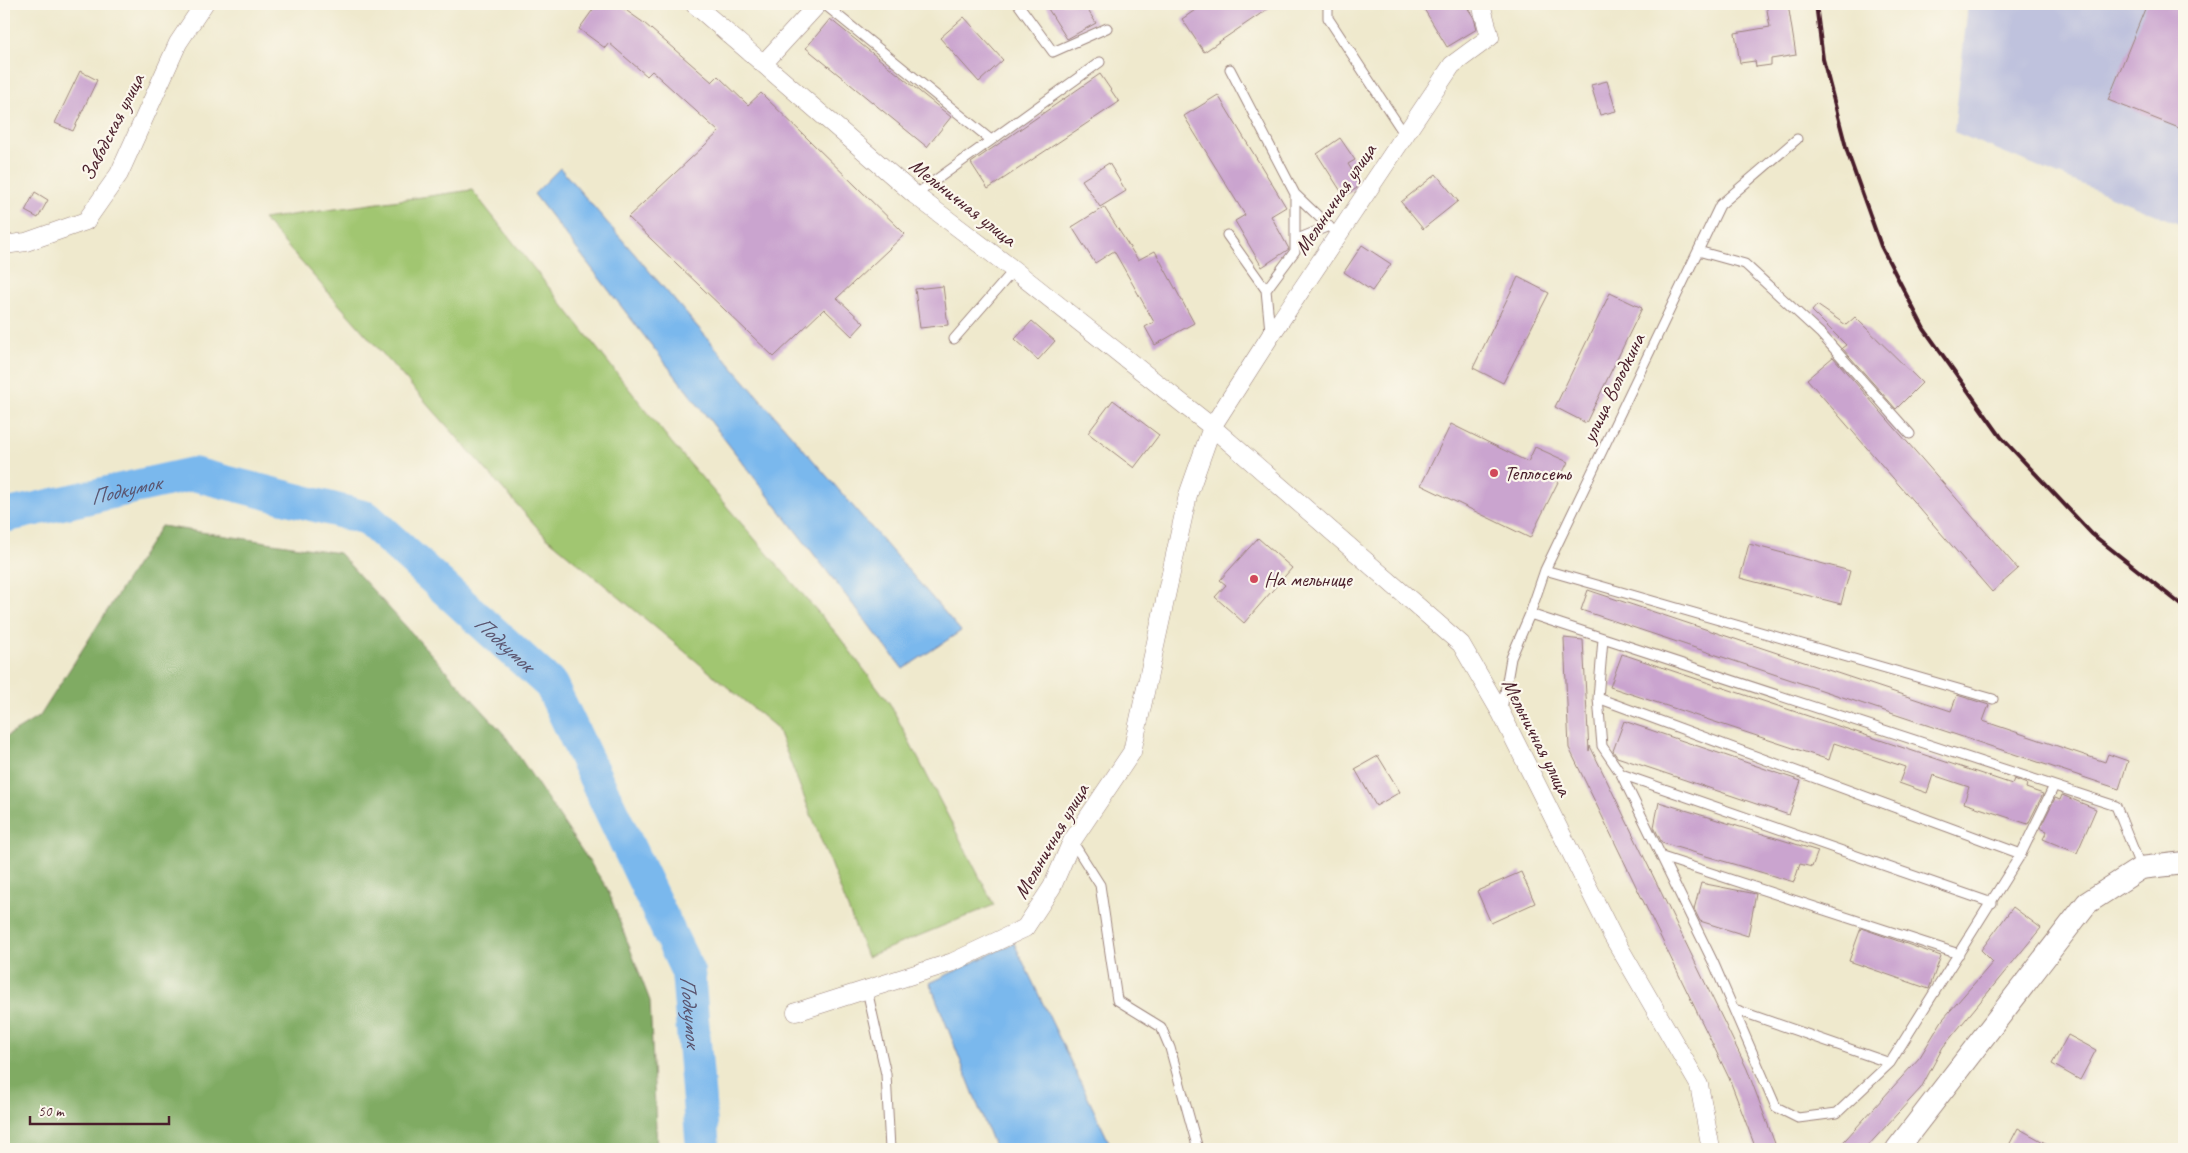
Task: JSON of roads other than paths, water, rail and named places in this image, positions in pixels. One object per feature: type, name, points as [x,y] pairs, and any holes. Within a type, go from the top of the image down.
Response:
[{"type":"street","name":"Заводская улица","points":[[4,245],[26,242],[86,221],[119,174],[178,43],[204,4]]},
{"type":"street","name":"Мельничная улица","points":[[694,4],[914,195],[1014,270],[1212,427],[1461,644],[1501,713],[1612,935],[1699,1085],[1711,1149]]},
{"type":"street","points":[[763,64],[818,4]]},
{"type":"street","name":"Мельничная улица","points":[[796,1012],[952,962],[1025,928],[1052,887],[1072,840],[1132,752],[1188,495],[1212,427],[1271,335],[1333,230],[1405,135],[1452,65],[1490,37],[1482,4]]},
{"type":"street","points":[[1897,1149],[2086,903],[2141,868],[2184,863]]},
{"type":"lane","points":[[824,4],[991,140]]},
{"type":"lane","points":[[1018,4],[1053,52],[1107,28]]},
{"type":"lane","points":[[1328,4],[1328,18],[1405,135]]},
{"type":"lane","points":[[914,195],[1100,62]]},
{"type":"lane","points":[[1230,69],[1295,194],[1333,230]]},
{"type":"lane","name":"улица Володкина","points":[[1501,713],[1510,658],[1530,614],[1545,570],[1720,205],[1797,139]]},
{"type":"lane","points":[[1266,290],[1295,250],[1295,194]]},
{"type":"lane","points":[[1295,240],[1333,230]]},
{"type":"lane","points":[[1227,235],[1266,290],[1271,335]]},
{"type":"lane","points":[[1698,251],[1745,264],[1821,334],[1910,434]]},
{"type":"lane","points":[[954,339],[1014,270]]},
{"type":"lane","points":[[1545,570],[1993,699]]},
{"type":"lane","points":[[1530,614],[2116,806],[2141,868]]},
{"type":"lane","points":[[1603,639],[1598,698],[1602,746],[1621,774],[1714,964],[1776,1107],[1798,1118],[1837,1112],[1890,1063],[1992,903],[2021,854],[2054,786]]},
{"type":"lane","points":[[1598,698],[2021,854]]},
{"type":"lane","points":[[1621,774],[1992,903]]},
{"type":"lane","points":[[1072,840],[1100,884],[1117,1000],[1161,1027],[1170,1048],[1198,1149]]},
{"type":"lane","points":[[1662,857],[1959,954]]},
{"type":"lane","points":[[867,990],[886,1074],[890,1149]]},
{"type":"lane","points":[[1737,1010],[1890,1063]]},
{"type":"water","points":[[560,168],[961,631],[903,669],[534,194]]},
{"type":"water","points":[[1014,943],[1111,1146],[1104,1149],[995,1149],[930,983]]},
{"type":"waterway","name":"Подкумок","points":[[4,516],[193,474],[367,518],[551,685],[688,972],[703,1149]]},
{"type":"railway","points":[[1816,4],[1823,59],[1847,151],[1881,246],[1924,329],[2001,437],[2092,534],[2184,607]]},
{"type":"place","name":"Теплосеть","points":[[1494,473]]},
{"type":"place","name":"На мельнице","points":[[1254,579]]}]
